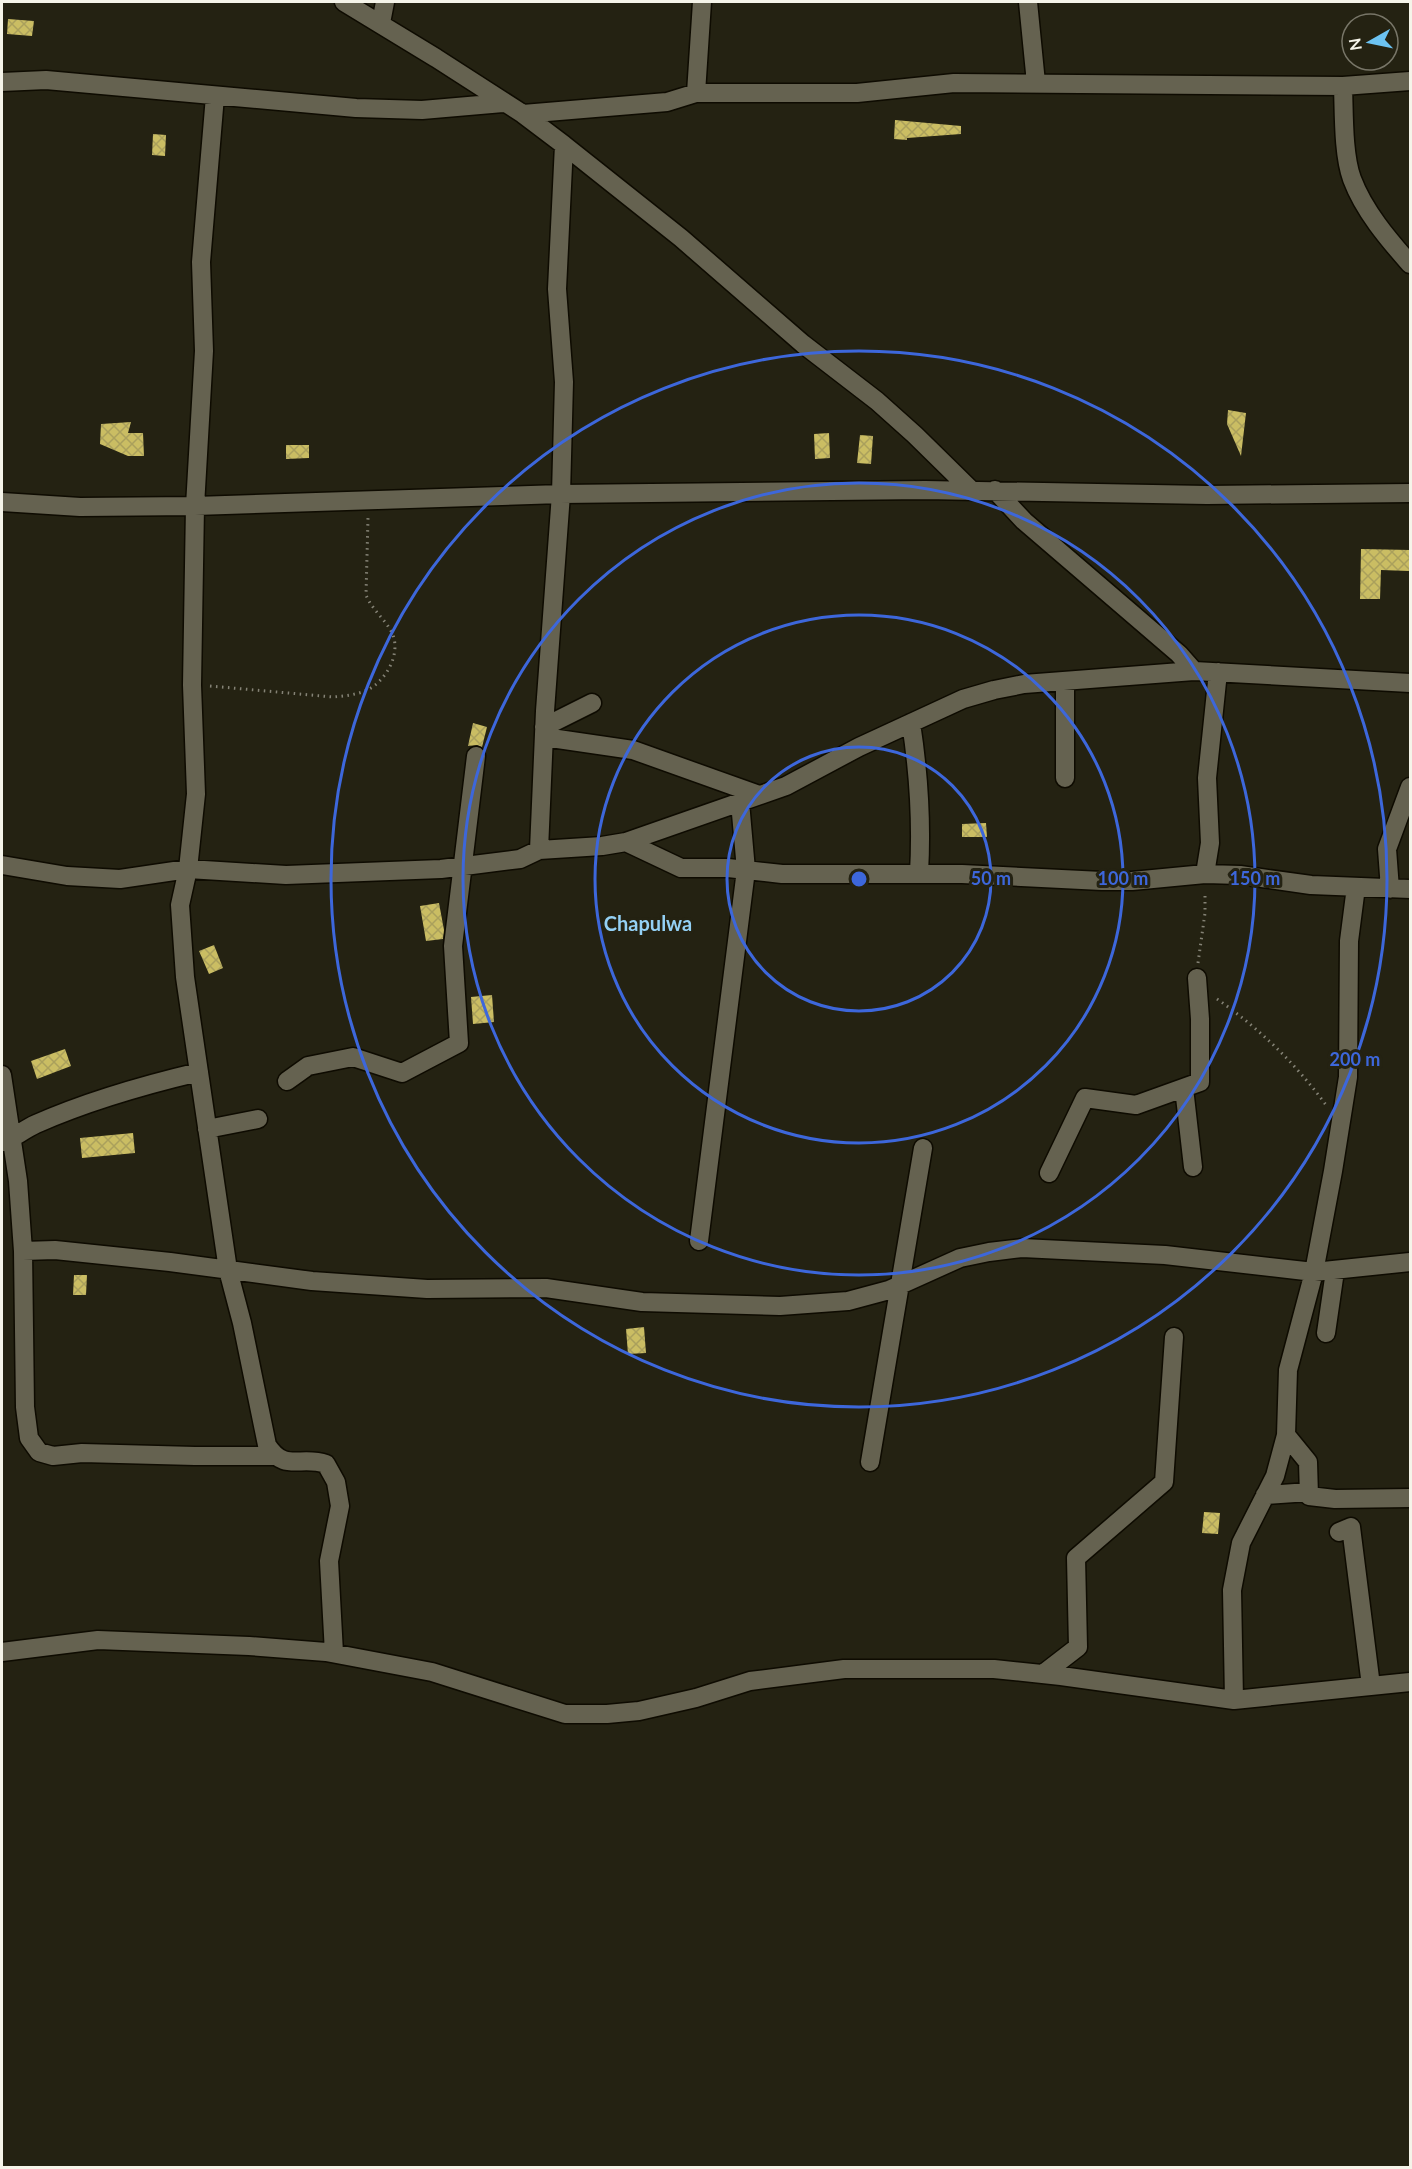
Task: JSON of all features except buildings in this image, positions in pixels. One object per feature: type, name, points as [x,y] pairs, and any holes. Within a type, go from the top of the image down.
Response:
[{"type":"street","points":[[344,2],[381,23],[523,114],[564,145],[681,238],[803,344],[877,400],[971,490]]},
{"type":"street","points":[[381,23],[385,2]]},
{"type":"street","points":[[696,93],[702,2]]},
{"type":"street","points":[[1028,2],[1036,83]]},
{"type":"street","points":[[2,82],[46,80],[367,108],[422,110],[503,103]]},
{"type":"street","points":[[523,114],[667,102],[696,93],[857,93],[954,83],[1343,86],[1410,81]]},
{"type":"street","points":[[1343,86],[1344,120],[1351,178],[1365,205],[1410,264]]},
{"type":"street","points":[[215,96],[201,262],[204,351],[195,506],[192,685],[196,794],[188,868],[180,905],[185,977],[228,1270],[242,1323],[267,1445],[274,1455],[285,1462],[316,1461],[326,1464],[336,1482],[340,1506],[329,1561],[334,1653]]},
{"type":"street","points":[[539,850],[544,732],[561,494],[564,382],[557,289],[564,145]]},
{"type":"street","points":[[2,502],[80,507],[195,506],[561,494],[971,490],[1207,495],[1410,493]]},
{"type":"street","points":[[994,490],[1024,520],[1179,654],[1194,671]]},
{"type":"street","points":[[2,865],[67,876],[120,879],[188,868],[286,875],[441,869],[520,859],[539,850],[626,842],[786,786],[859,747],[963,699],[1024,684],[1194,671],[1410,683]]},
{"type":"street","points":[[1205,874],[1210,843],[1207,778],[1218,672]]},
{"type":"street","points":[[1065,681],[1065,778]]},
{"type":"street","points":[[544,732],[592,703]]},
{"type":"street","points":[[911,723],[918,765],[921,822],[919,873]]},
{"type":"street","points":[[544,732],[633,750],[759,795]]},
{"type":"street","points":[[287,1081],[308,1066],[353,1057],[402,1073],[459,1043],[453,946],[476,756]]},
{"type":"street","points":[[1390,889],[1387,849],[1410,786]]},
{"type":"street","points":[[699,1241],[746,870],[740,802]]},
{"type":"street","points":[[626,842],[681,868],[746,870],[782,874],[919,873],[1102,881],[1132,881],[1205,874],[1240,875],[1311,885],[1410,889]]},
{"type":"street","points":[[1234,1700],[1232,1590],[1241,1543],[1275,1476],[1286,1434],[1288,1370],[1314,1272],[1348,1077],[1349,941],[1356,887]]},
{"type":"street","points":[[1049,1173],[1086,1098],[1136,1105],[1200,1082],[1197,978]]},
{"type":"street","points":[[7,1141],[34,1125],[90,1103],[199,1072]]},
{"type":"street","points":[[2,1076],[7,1116],[7,1141],[18,1181],[23,1251],[25,1407],[29,1438],[39,1452],[53,1456],[82,1453],[195,1456],[274,1455]]},
{"type":"street","points":[[1184,1088],[1193,1167]]},
{"type":"street","points":[[207,1129],[258,1119]]},
{"type":"street","points":[[870,1462],[923,1148]]},
{"type":"street","points":[[23,1251],[55,1250],[312,1281],[427,1289],[546,1288],[642,1302],[780,1306],[848,1301],[889,1290],[960,1258],[1022,1248],[1165,1255],[1314,1272],[1410,1263]]},
{"type":"street","points":[[1326,1333],[1335,1271]]},
{"type":"street","points":[[1043,1674],[1077,1647],[1076,1558],[1164,1482],[1174,1337]]},
{"type":"street","points":[[1286,1434],[1308,1462],[1309,1496],[1335,1499],[1410,1498]]},
{"type":"street","points":[[1265,1495],[1309,1492]]},
{"type":"street","points":[[1338,1532],[1351,1527],[1371,1686]]},
{"type":"street","points":[[2,1652],[98,1640],[249,1646],[334,1653],[432,1672],[565,1714],[639,1711],[696,1698],[750,1682],[844,1669],[994,1669],[1234,1700],[1410,1682]]},
{"type":"path","points":[[192,685],[333,697],[368,690],[380,680],[388,671],[394,656],[395,641],[391,631],[370,605],[366,595],[369,501]]},
{"type":"path","points":[[1205,874],[1205,913],[1197,978],[1203,990],[1228,1007],[1273,1044],[1302,1073],[1340,1123]]},
{"type":"district","name":"Chapulwa","points":[[648,924]]}]
